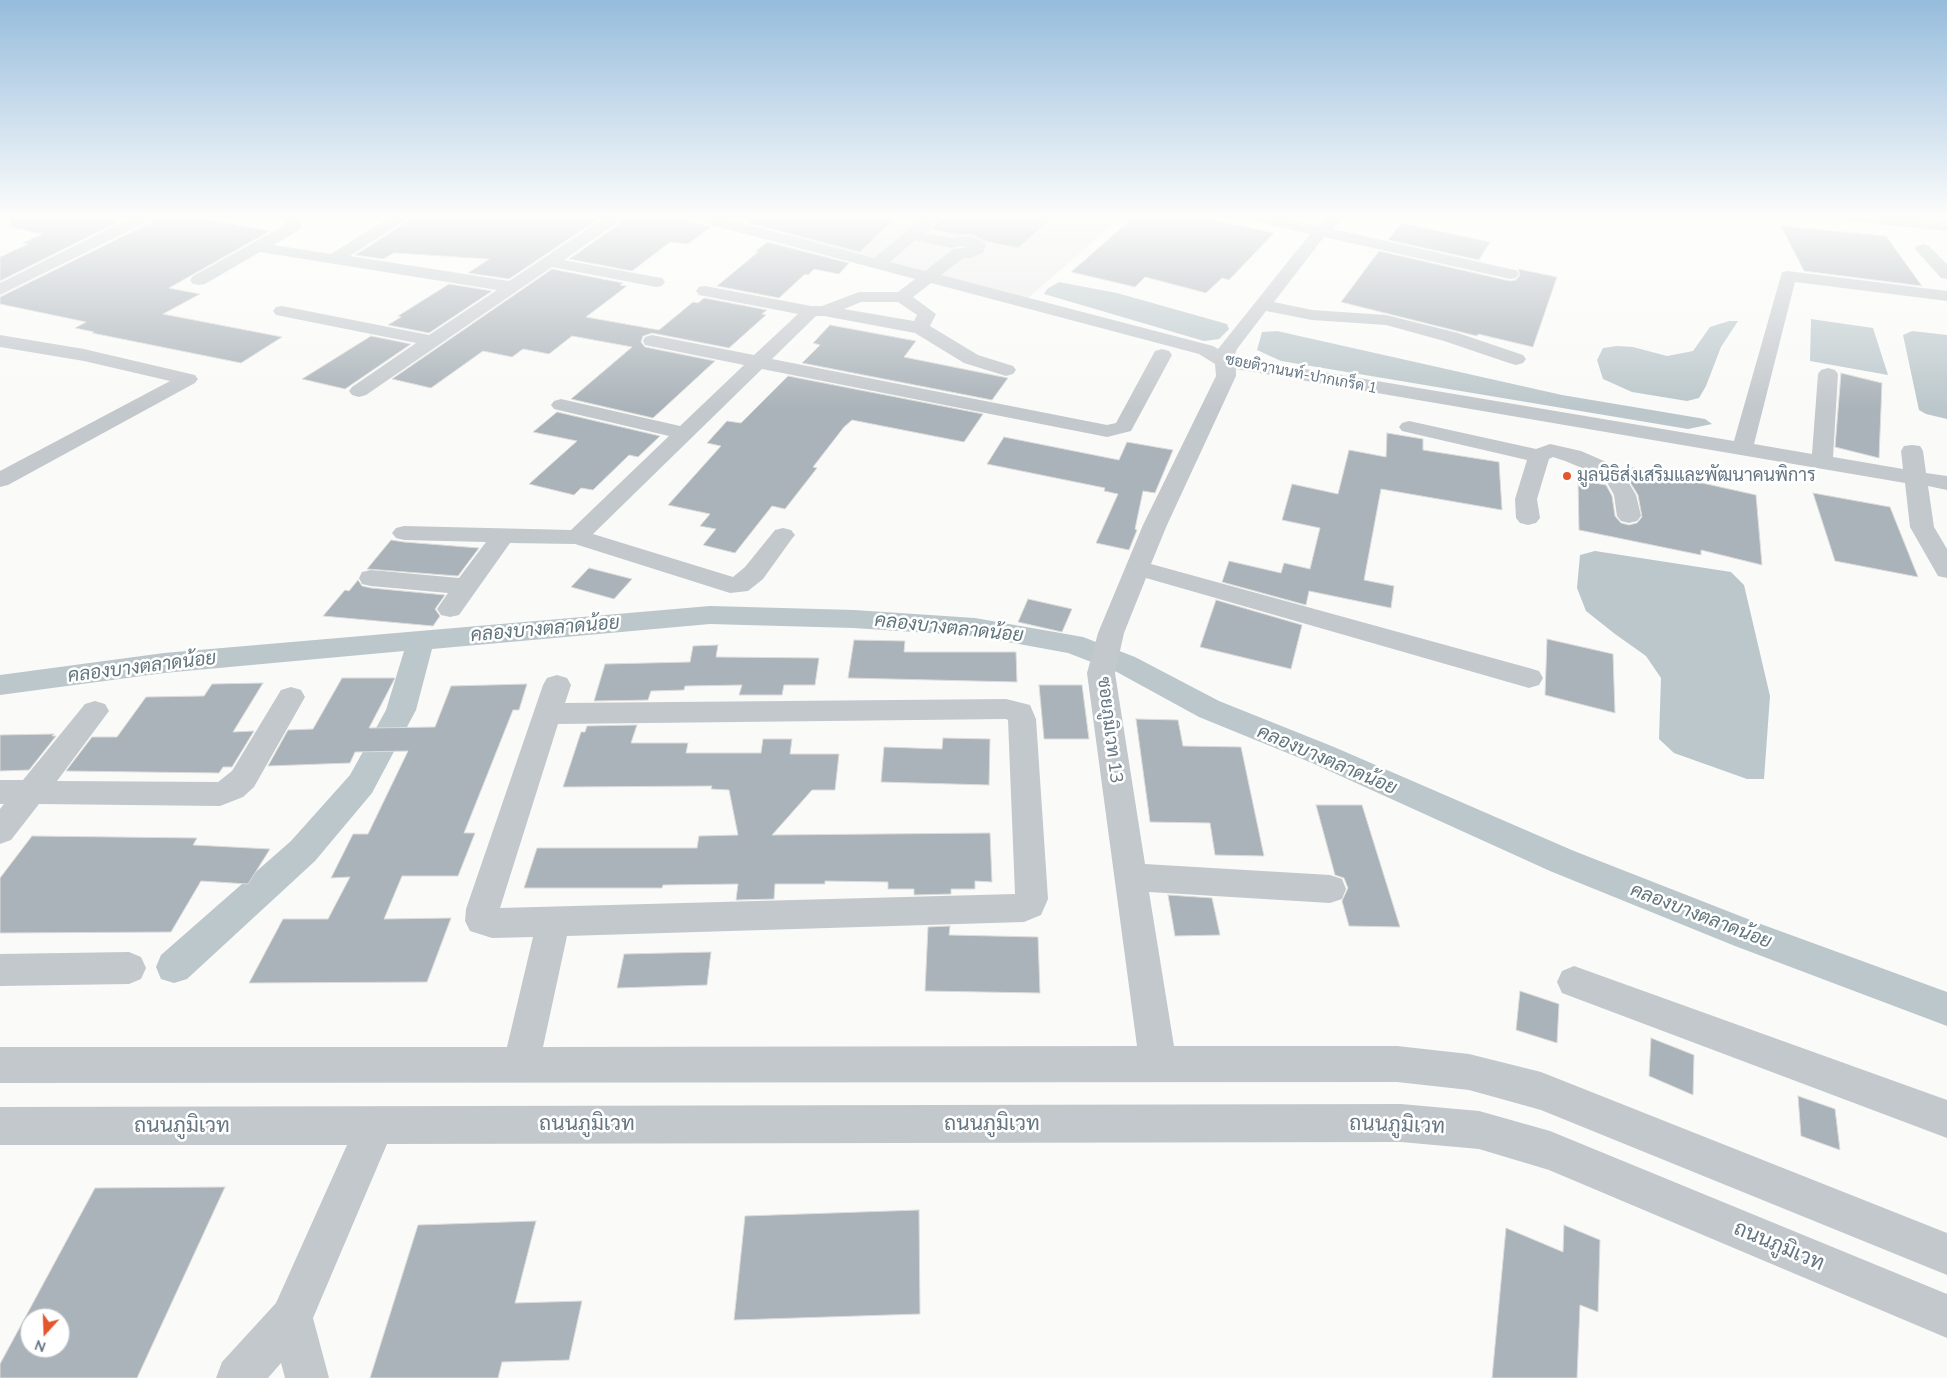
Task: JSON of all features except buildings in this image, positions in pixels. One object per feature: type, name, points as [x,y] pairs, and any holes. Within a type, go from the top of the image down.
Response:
[{"type":"street","points":[[0,290],[19,280]]},
{"type":"street","points":[[470,280],[513,287]]},
{"type":"street","points":[[358,392],[523,280]]},
{"type":"street","points":[[647,280],[656,282]]},
{"type":"street","points":[[902,297],[923,280]]},
{"type":"street","name":"ซอยติวานนท์-ปากเกร็ด 1","points":[[940,280],[1206,350],[1223,361],[1947,484]]},
{"type":"street","points":[[1223,361],[1228,348],[1282,280]]},
{"type":"street","points":[[1742,449],[1787,280]]},
{"type":"street","points":[[1822,280],[1947,296]]},
{"type":"street","points":[[705,291],[920,328],[971,359],[1006,370]]},
{"type":"street","points":[[577,537],[758,362],[818,311],[859,297],[902,297],[927,314],[920,328]]},
{"type":"street","points":[[1262,305],[1312,315],[1386,320],[1451,337],[1516,359]]},
{"type":"street","points":[[282,310],[432,341]]},
{"type":"street","points":[[0,341],[84,355],[188,379],[0,480]]},
{"type":"street","points":[[652,341],[1107,431],[1124,427],[1162,355]]},
{"type":"street","name":"ซอยภูมิเวท 13","points":[[1158,1064],[1101,673],[1111,633],[1155,525],[1226,376],[1226,367],[1223,361]]},
{"type":"street","points":[[1822,462],[1828,374]]},
{"type":"street","points":[[561,405],[684,433]]},
{"type":"street","points":[[1528,518],[1526,499],[1544,453],[1545,417]]},
{"type":"street","points":[[1408,427],[1544,453],[1573,456],[1612,473],[1625,495],[1629,516]]},
{"type":"street","points":[[1912,451],[1922,526],[1947,570]]},
{"type":"street","points":[[404,533],[577,537],[730,585],[739,586],[754,573],[783,535]]},
{"type":"street","points":[[450,609],[503,535]]},
{"type":"street","points":[[1137,568],[1529,678]]},
{"type":"street","points":[[371,578],[466,588]]},
{"type":"street","points":[[0,792],[220,794],[232,789],[243,779],[291,697]]},
{"type":"street","points":[[552,700],[1006,709],[1020,712],[1022,719],[1032,899],[1029,905],[1024,908],[553,922],[492,923],[482,920],[483,909],[552,700]]},
{"type":"street","points":[[0,831],[95,710]]},
{"type":"street","points":[[1131,877],[1330,889]]},
{"type":"street","points":[[521,1065],[553,922]]},
{"type":"street","points":[[0,970],[129,968]]},
{"type":"street","points":[[1574,982],[1947,1119]]},
{"type":"street","points":[[0,1065],[1397,1064],[1469,1072],[1541,1091],[1947,1254]]},
{"type":"street","name":"ถนนภูมิเวท","points":[[0,1126],[1401,1123],[1479,1130],[1550,1151],[1947,1316]]},
{"type":"street","points":[[238,1378],[291,1318],[376,1125]]},
{"type":"street","points":[[291,1318],[307,1378]]},
{"type":"shaded area","points":[[957,280],[1049,280],[1027,299]]},
{"type":"shaded area","points":[[1059,282],[1117,293],[1227,324],[1229,329],[1219,339],[1204,341],[1044,294],[1047,289]]},
{"type":"shaded area","points":[[1811,319],[1873,328],[1888,375],[1810,361]]},
{"type":"shaded area","points":[[1729,321],[1738,321],[1721,347],[1706,386],[1699,398],[1687,401],[1632,392],[1603,379],[1597,360],[1603,348],[1617,346],[1633,347],[1667,356],[1693,351],[1710,327]]},
{"type":"shaded area","points":[[1277,331],[1562,395],[1705,419],[1712,424],[1688,429],[1281,361],[1257,350],[1262,332]]},
{"type":"shaded area","points":[[1912,331],[1947,335],[1947,419],[1926,414],[1919,410],[1903,335]]},
{"type":"shaded area","points":[[1595,551],[1731,572],[1744,585],[1770,696],[1764,779],[1747,779],[1674,753],[1659,739],[1661,678],[1646,656],[1586,611],[1577,588],[1580,555]]},
{"type":"waterway","name":"คลองบางตลาดน้อย","points":[[421,640],[710,615],[854,619],[975,627],[1073,644],[1125,664],[1209,709],[1323,755],[1562,861],[1747,935],[1947,1009]]},
{"type":"waterway","name":"คลองบางตลาดน้อย","points":[[0,685],[164,663],[421,640]]},
{"type":"waterway","points":[[174,967],[303,851],[361,784],[401,710],[421,640]]},
{"type":"place","name":"มูลนิธิส่งเสริมและพัฒนาคนพิการ","points":[[1567,476]]}]
